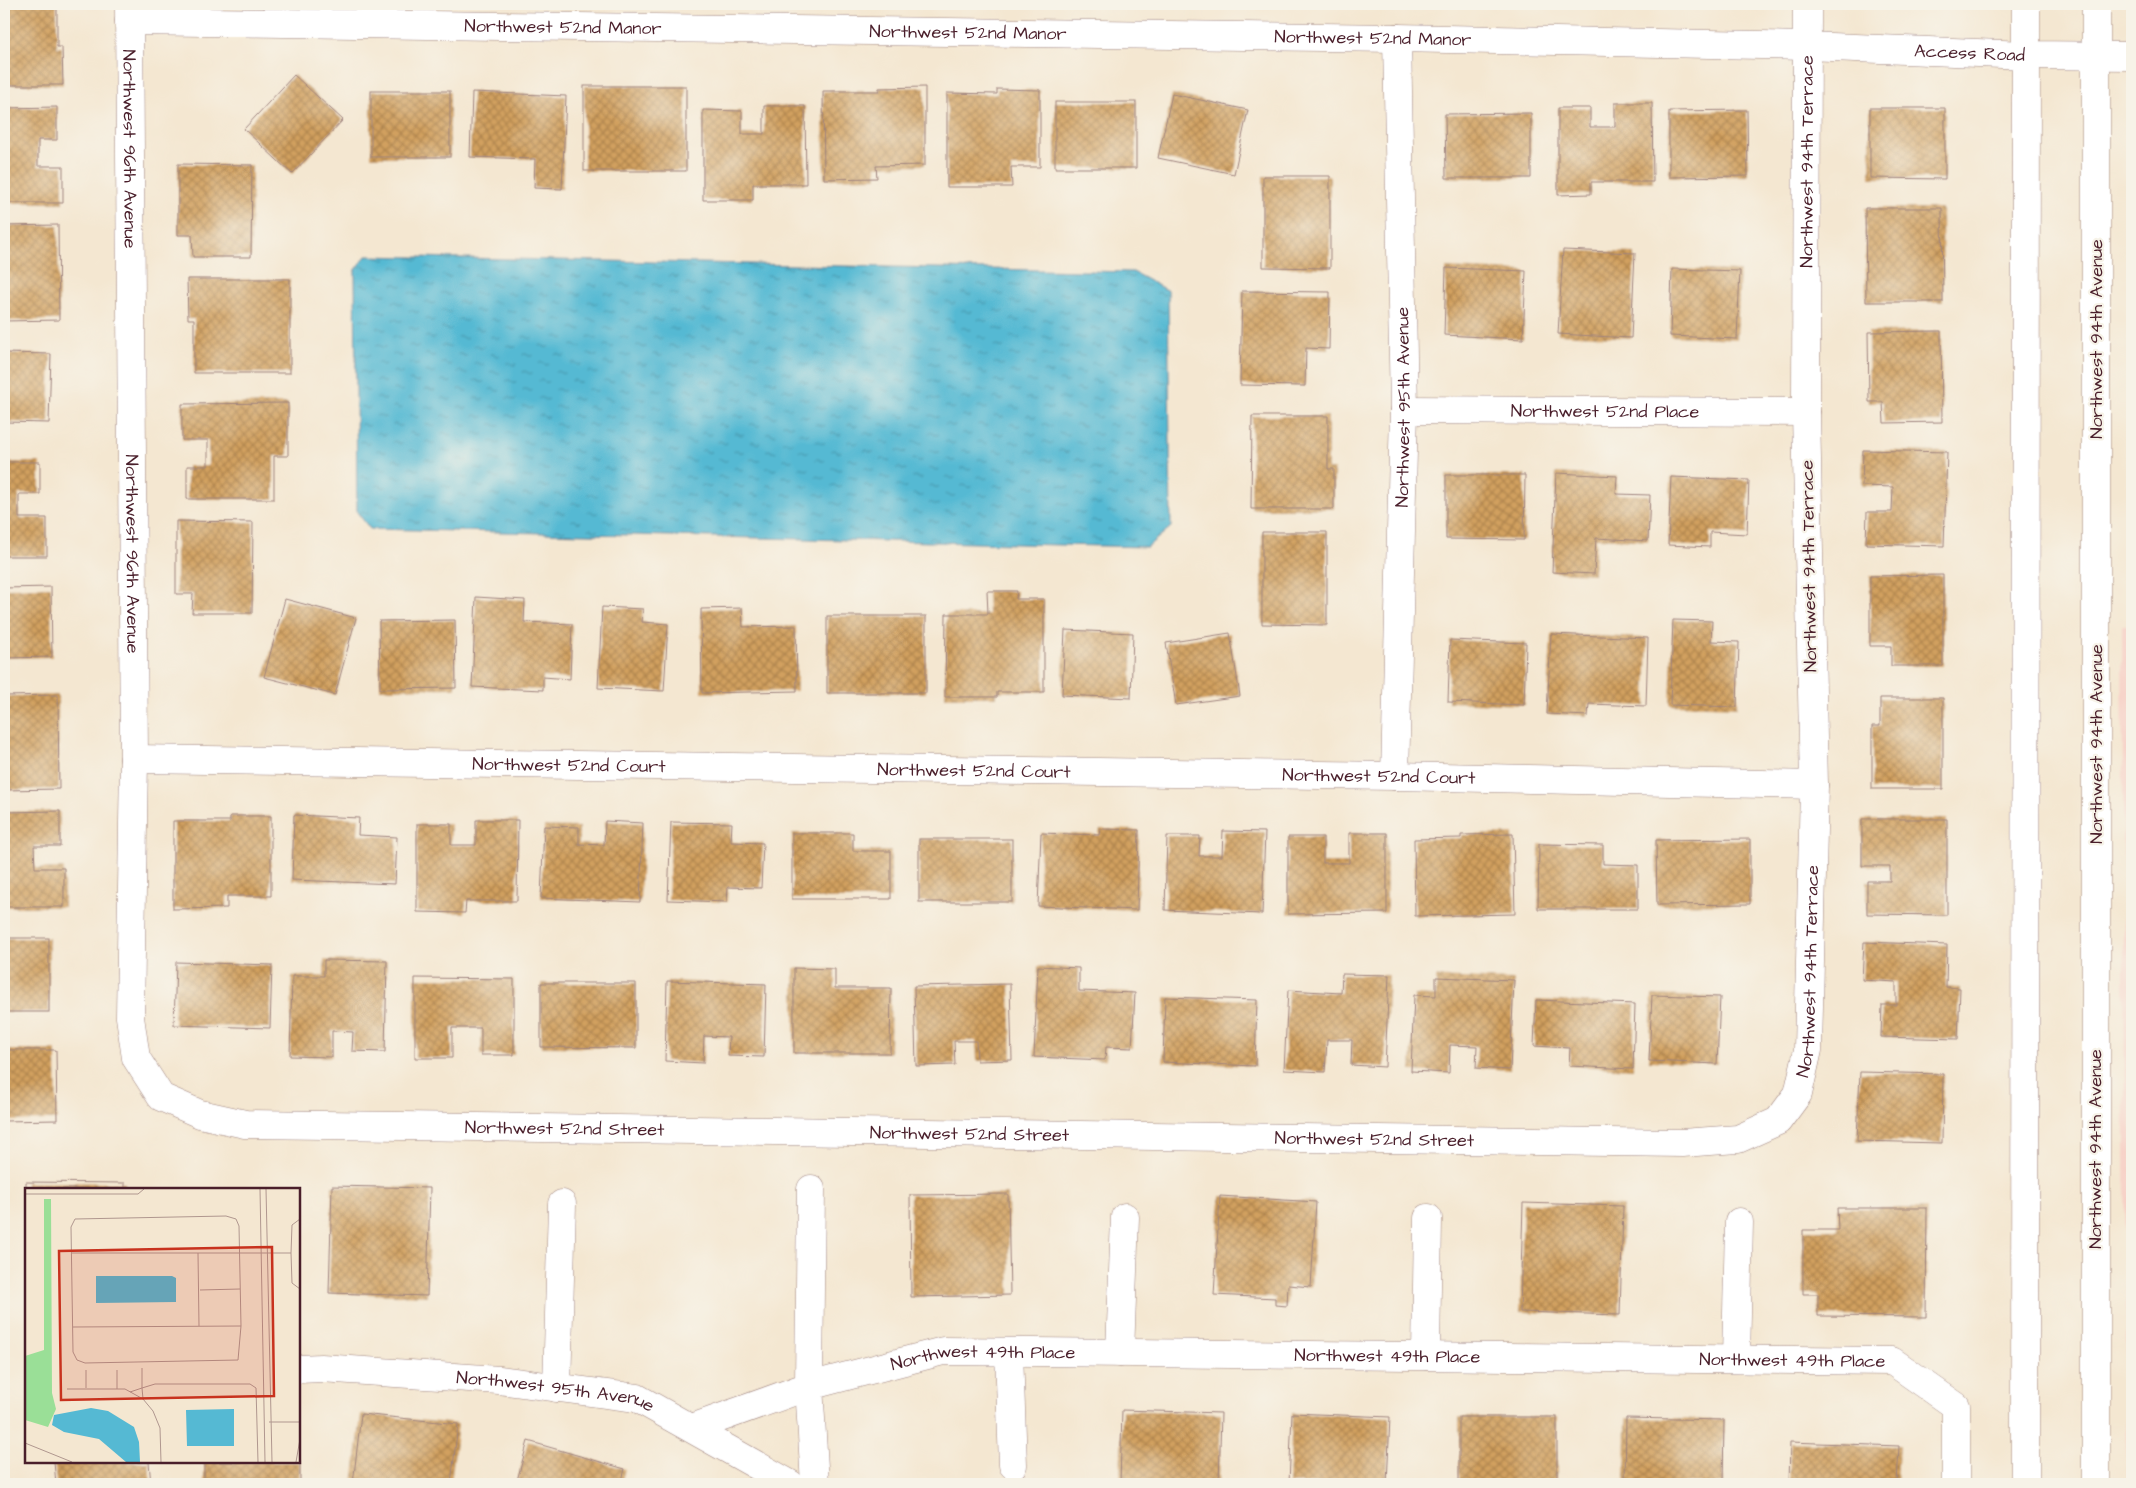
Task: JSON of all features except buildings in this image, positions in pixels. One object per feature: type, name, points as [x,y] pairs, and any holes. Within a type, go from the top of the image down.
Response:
[{"type":"street","name":"Northwest 94th Terrace","points":[[1778,1121],[1798,1094],[1808,1050],[1814,785],[1806,412],[1807,4]]},
{"type":"street","points":[[2025,1484],[2026,4]]},
{"type":"street","name":"Northwest 94th Avenue","points":[[2096,4],[2096,1484]]},
{"type":"street","name":"Northwest 52nd Manor","points":[[129,12],[1807,46]]},
{"type":"street","name":"Northwest 96th Avenue","points":[[129,12],[134,759],[130,1017],[136,1058],[161,1097]]},
{"type":"street","name":"Northwest 95th Avenue","points":[[1395,776],[1404,410],[1397,38]]},
{"type":"street","name":"Access Road","points":[[1807,46],[2026,55],[2132,56]]},
{"type":"street","name":"Northwest 52nd Place","points":[[1404,410],[1806,412]]},
{"type":"street","name":"Northwest 52nd Court","points":[[134,759],[1395,776],[1814,785]]},
{"type":"street","name":"Northwest 52nd Street","points":[[161,1097],[200,1114],[245,1124],[1682,1143],[1738,1139],[1778,1121]]},
{"type":"street","points":[[810,1189],[809,1386],[815,1484]]},
{"type":"street","points":[[557,1388],[562,1204]]},
{"type":"street","points":[[1120,1353],[1125,1217]]},
{"type":"street","points":[[1426,1356],[1428,1218]]},
{"type":"street","points":[[1736,1359],[1739,1222]]},
{"type":"street","name":"Northwest 49th Place","points":[[692,1428],[809,1386],[943,1351],[1892,1361],[1956,1406],[1956,1484]]},
{"type":"street","points":[[1009,1352],[1014,1465]]},
{"type":"street","name":"Northwest 95th Avenue","points":[[300,1369],[321,1368],[489,1380],[637,1398],[790,1484]]},
{"type":"shaded area","points":[[2122,625],[2132,625],[2132,1484],[2127,1484]]},
{"type":"water","points":[[366,256],[1133,272],[1168,291],[1171,527],[1147,547],[370,529],[357,512],[355,271]]}]
